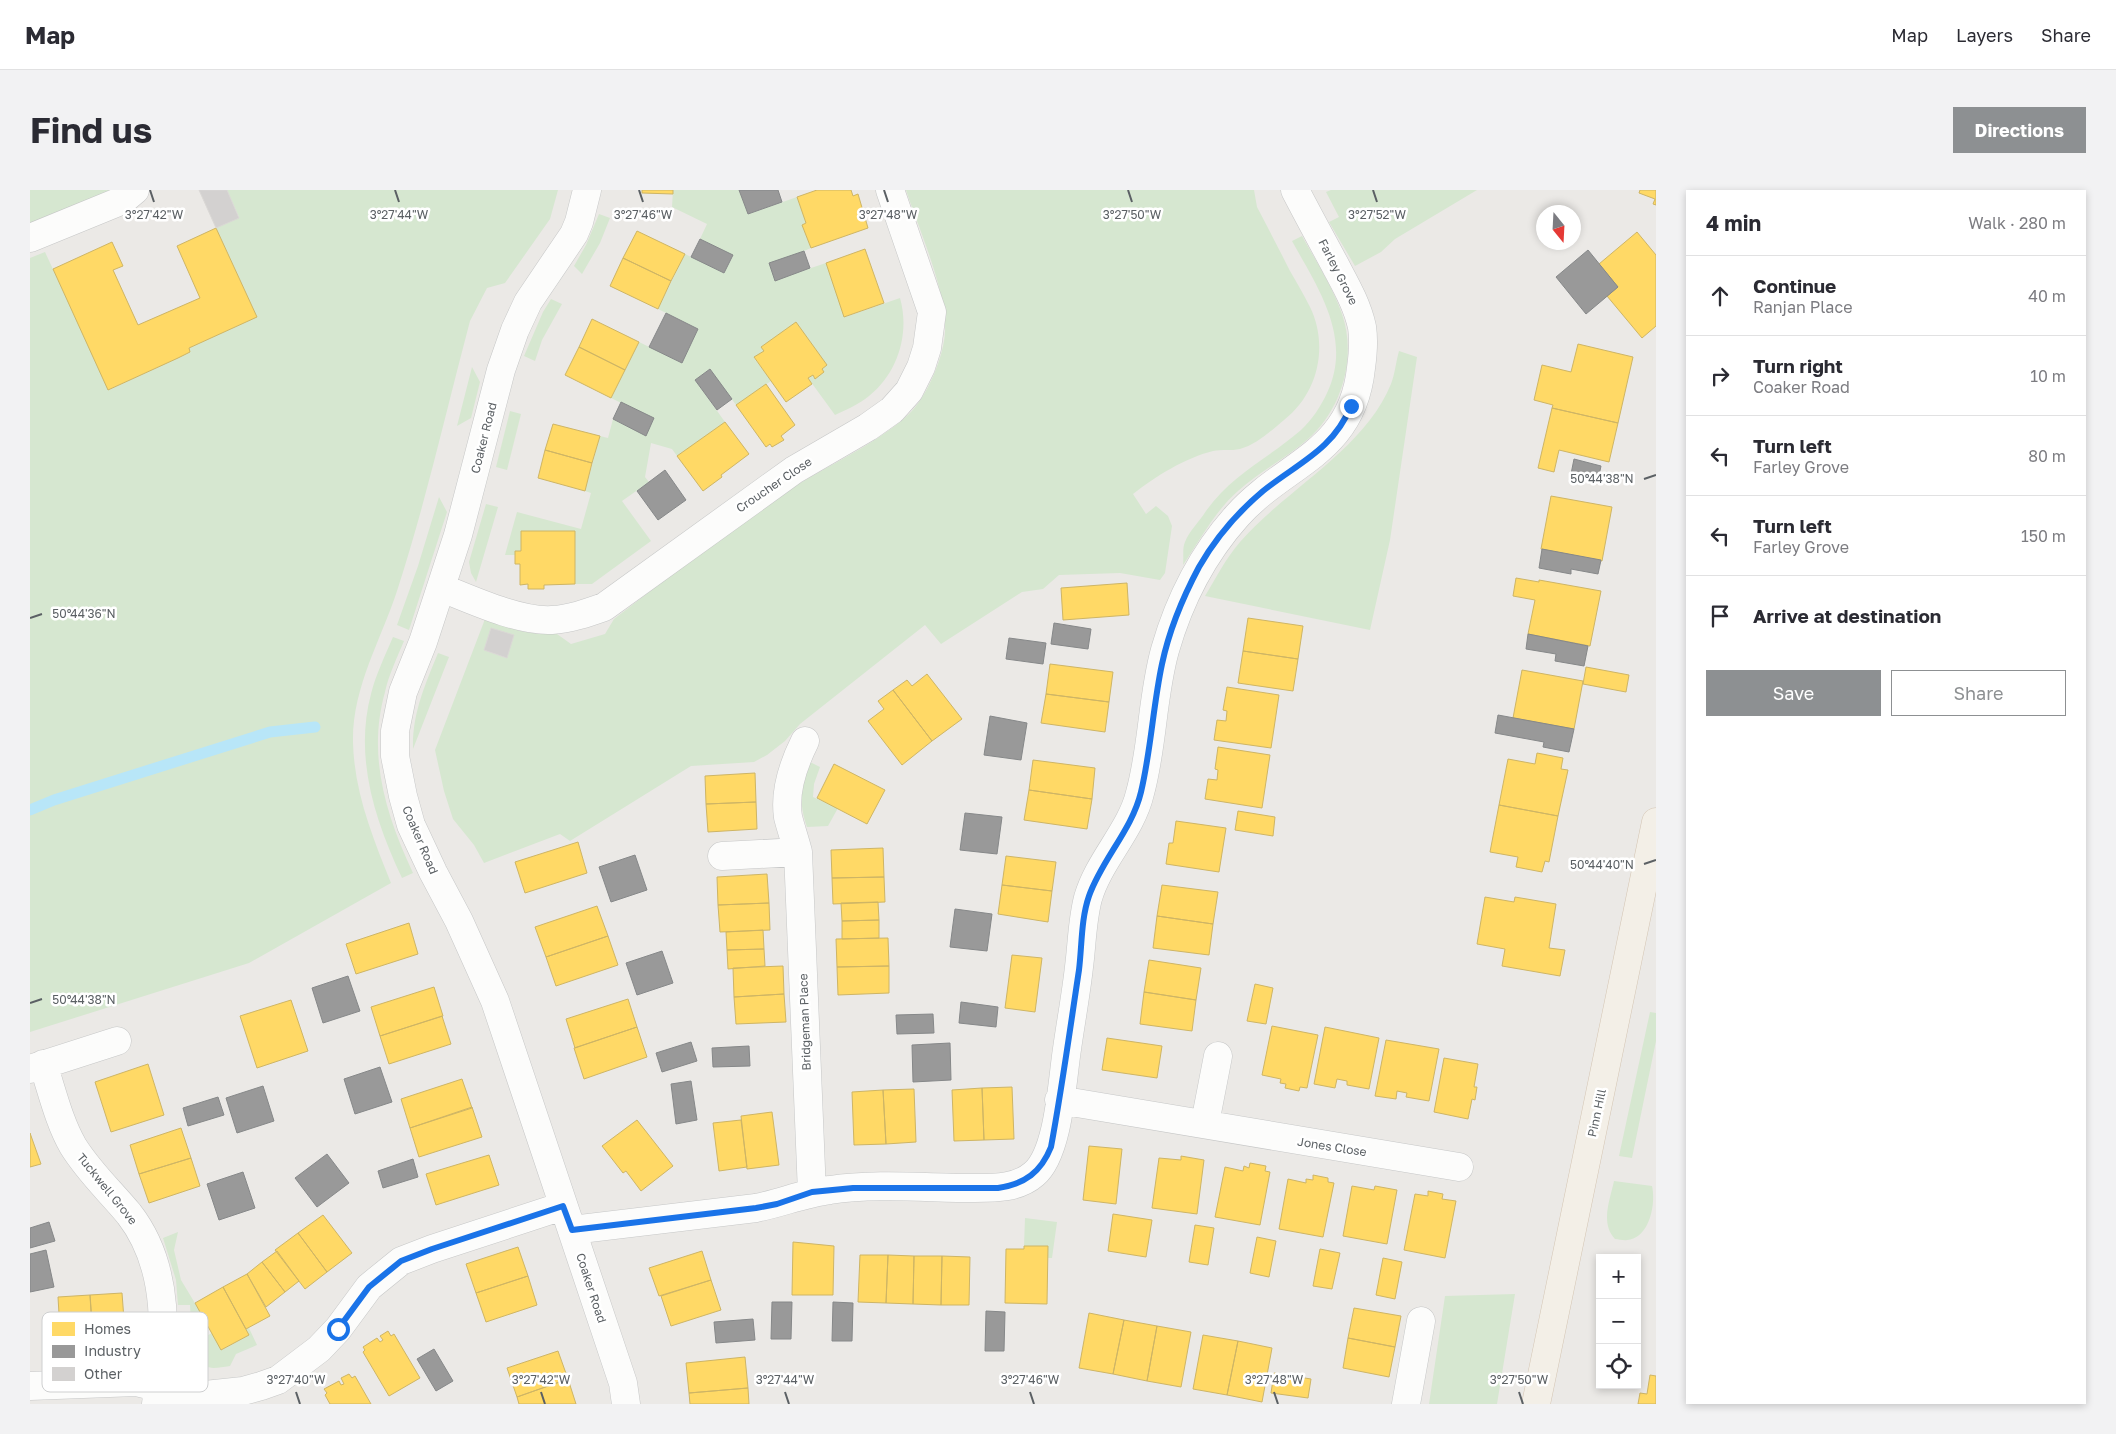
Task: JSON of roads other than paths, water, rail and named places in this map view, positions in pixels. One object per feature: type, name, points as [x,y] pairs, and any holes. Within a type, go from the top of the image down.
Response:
[{"type":"main road","name":"Pinn Hill","points":[[1536,1404],[1656,822]]},
{"type":"street","points":[[30,238],[122,200],[136,190]]},
{"type":"street","name":"Coaker Road","points":[[587,190],[574,234],[528,302],[515,330],[501,370],[468,498],[442,588],[403,692],[398,711],[396,756],[402,796],[415,833],[459,921],[495,1001],[623,1383],[626,1404]]},
{"type":"street","name":"Croucher Close","points":[[442,588],[497,609],[523,616],[550,620],[582,615],[604,607],[794,470],[868,427],[892,410],[909,391],[921,367],[928,348],[932,312],[890,190]]},
{"type":"street","name":"Farley Grove","points":[[158,1395],[225,1394],[243,1391],[278,1380],[319,1349],[338,1329],[369,1287],[401,1261],[432,1249],[568,1218],[756,1208],[777,1204],[812,1192],[853,1188],[998,1188],[1020,1183],[1034,1175],[1047,1159],[1051,1147],[1079,964],[1082,932],[1089,897],[1098,876],[1138,802],[1164,653],[1187,591],[1211,548],[1235,518],[1264,491],[1308,460],[1341,428],[1358,389],[1363,348],[1361,324],[1353,298],[1295,190]]},
{"type":"street","name":"Bridgeman Place","points":[[804,741],[791,774],[787,801],[788,818],[798,852],[812,1192]]},
{"type":"street","points":[[722,856],[798,852]]},
{"type":"street","name":"Tuckwell Grove","points":[[117,1041],[36,1066],[72,1144],[88,1170],[129,1214],[144,1238],[156,1266],[162,1312]]},
{"type":"street","points":[[1205,1123],[1218,1056]]},
{"type":"street","name":"Jones Close","points":[[1059,1100],[1205,1123],[1290,1140],[1459,1168]]},
{"type":"street","points":[[1406,1404],[1421,1321]]},
{"type":"waterway","points":[[30,810],[54,800],[270,732],[315,727]]}]
